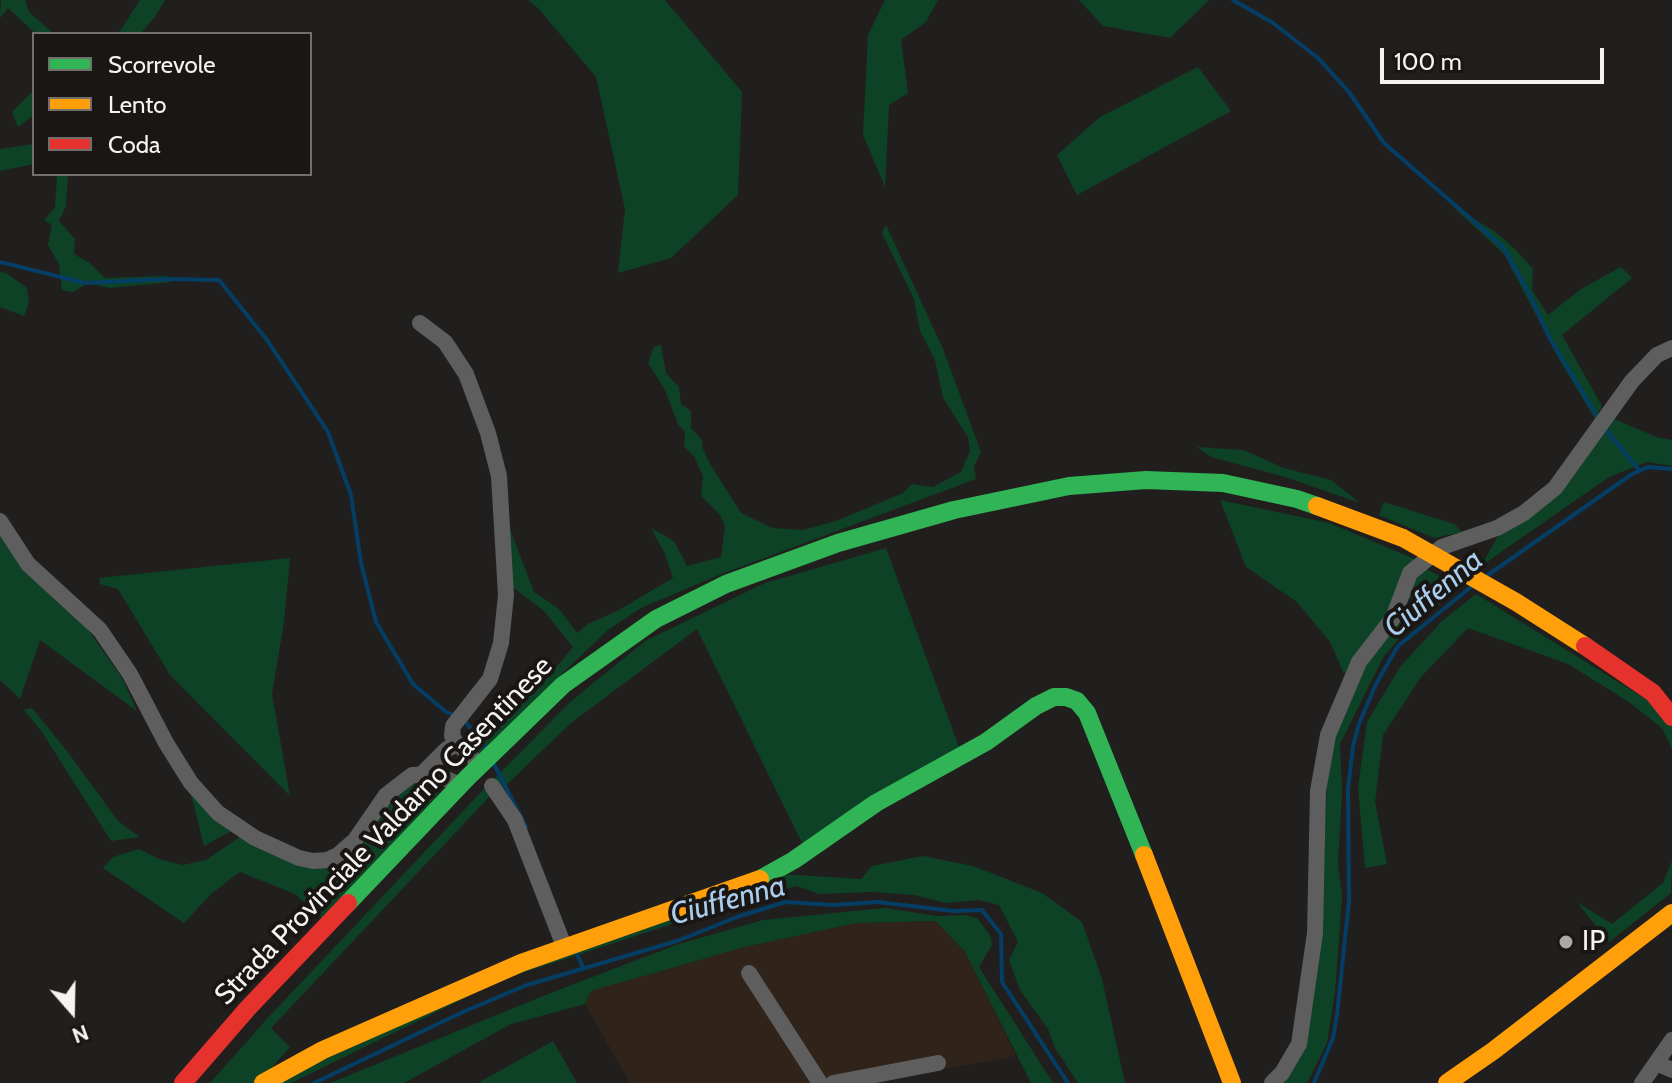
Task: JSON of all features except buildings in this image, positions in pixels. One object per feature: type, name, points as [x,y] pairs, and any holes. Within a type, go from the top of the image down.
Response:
[{"type":"main road","name":"Strada Provinciale Valdarno Casentinese","points":[[183,1083],[248,1008],[460,785],[563,685],[656,619],[726,584],[851,539],[954,510],[1031,493],[1146,480],[1223,483],[1334,511],[1419,547],[1516,602],[1666,701],[1672,717]]},
{"type":"main road","points":[[263,1083],[361,1033],[564,946],[750,884],[794,860],[876,803],[986,742],[1036,706],[1054,697],[1077,701],[1087,713],[1232,1083]]},
{"type":"main road","points":[[1447,1083],[1511,1038],[1666,917],[1672,902]]},
{"type":"street","points":[[420,323],[445,342],[466,374],[488,433],[499,476],[506,595],[501,643],[490,679],[453,726],[452,736],[472,757]]},
{"type":"street","points":[[1272,1083],[1282,1073],[1299,1044],[1315,933],[1318,791],[1328,735],[1359,662],[1393,618],[1410,573],[1442,547],[1497,528],[1524,513],[1555,488],[1632,381],[1657,355],[1672,348]]},
{"type":"street","points":[[0,521],[28,564],[100,630],[130,674],[191,783],[218,813],[255,838],[299,858],[327,860],[355,840],[386,795],[412,775],[423,773],[460,785]]},
{"type":"street","points":[[423,773],[447,749],[457,744]]},
{"type":"street","points":[[492,786],[515,820],[564,946]]},
{"type":"street","points":[[749,973],[820,1083]]},
{"type":"street","points":[[1642,1083],[1664,1066],[1672,1040]]},
{"type":"street","points":[[833,1083],[938,1063]]},
{"type":"shaded area","points":[[937,921],[965,952],[1016,1056],[865,1083],[630,1083],[585,1004],[590,991],[745,947],[856,923]]},
{"type":"green space","points":[[1,0],[25,0],[29,12],[52,32],[34,32],[8,8],[0,18]]},
{"type":"green space","points":[[140,0],[165,0],[142,32],[119,32]]},
{"type":"green space","points":[[528,0],[665,0],[742,92],[738,195],[671,258],[618,273],[625,209],[596,77]]},
{"type":"green space","points":[[885,0],[938,0],[926,22],[901,40],[908,93],[889,105],[885,187],[863,135],[868,35]]},
{"type":"green space","points":[[1079,0],[1209,0],[1170,38],[1103,26]]},
{"type":"green space","points":[[1198,67],[1231,111],[1077,195],[1057,155],[1100,117]]},
{"type":"green space","points":[[32,92],[32,116],[18,127],[12,112]]},
{"type":"green space","points":[[32,144],[32,164],[0,171],[0,149]]},
{"type":"green space","points":[[57,176],[68,176],[66,206],[59,221],[75,239],[74,254],[90,263],[105,278],[167,276],[171,282],[109,288],[88,283],[73,292],[62,290],[59,264],[48,245],[52,225],[44,220],[55,208]]},
{"type":"green space","points":[[1452,206],[1494,231],[1533,269],[1532,290],[1548,315],[1581,289],[1621,267],[1632,278],[1562,335],[1602,406],[1595,419],[1559,359],[1504,254]]},
{"type":"green space","points":[[886,225],[943,349],[981,452],[974,466],[976,479],[719,575],[641,608],[608,630],[478,754],[468,744],[538,689],[573,647],[544,611],[510,585],[505,516],[534,592],[559,609],[577,633],[673,578],[651,528],[674,541],[687,566],[721,557],[725,527],[720,515],[701,496],[703,476],[694,456],[684,446],[685,432],[648,363],[654,347],[661,345],[666,373],[679,387],[681,404],[691,411],[691,428],[702,440],[710,464],[741,513],[772,528],[803,530],[836,521],[903,493],[912,484],[933,487],[961,472],[970,451],[968,437],[943,398],[935,360],[920,331],[914,299],[882,233]]},
{"type":"green space","points":[[0,272],[27,288],[29,303],[24,316],[0,307]]},
{"type":"green space","points":[[1612,418],[1656,437],[1672,440],[1672,466],[1647,462],[1609,477],[1481,566],[1500,533],[1537,508]]},
{"type":"green space","points":[[1197,447],[1243,450],[1284,468],[1331,480],[1360,503],[1285,477],[1211,457]]},
{"type":"green space","points":[[1220,500],[1329,523],[1417,560],[1389,616],[1344,674],[1330,642],[1297,602],[1246,567]]},
{"type":"green space","points":[[1384,502],[1454,524],[1462,532],[1434,538],[1379,515]]},
{"type":"green space","points":[[0,532],[22,565],[57,602],[85,625],[122,678],[137,711],[40,640],[20,699],[0,680]]},
{"type":"green space","points":[[886,548],[959,747],[803,845],[697,629],[571,723],[503,788],[494,779],[569,703],[645,641],[765,583]]},
{"type":"green space","points":[[290,558],[284,622],[272,694],[290,796],[170,675],[118,589],[100,584],[99,578]]},
{"type":"green space","points":[[1423,567],[1448,581],[1404,601]]},
{"type":"green space","points":[[1457,586],[1460,589],[1413,623],[1384,656],[1340,744],[1342,792],[1338,863],[1342,897],[1335,993],[1327,1043],[1307,1083],[1284,1083],[1303,1052],[1323,891],[1327,775],[1334,737],[1357,679],[1380,646],[1411,610]]},
{"type":"green space","points":[[1476,594],[1660,708],[1672,725],[1672,749],[1662,728],[1629,702],[1568,664],[1468,628],[1421,677],[1383,735],[1375,802],[1387,864],[1365,868],[1358,788],[1367,722],[1400,667],[1442,621]]},
{"type":"green space","points":[[32,708],[118,821],[140,837],[111,841],[42,732],[24,710]]},
{"type":"green space","points":[[416,781],[434,785],[439,793],[323,919],[295,894],[240,872],[212,893],[184,923],[103,868],[113,857],[139,849],[159,859],[183,865],[206,860],[241,836],[327,865],[350,855],[371,833],[390,797]]},
{"type":"green space","points":[[189,787],[233,830],[204,846]]},
{"type":"green space","points":[[484,789],[490,796],[271,1028],[290,1047],[265,1075],[256,1083],[210,1083],[264,1022]]},
{"type":"green space","points":[[923,856],[973,866],[1042,893],[1082,922],[1102,979],[1125,1083],[1078,1083],[1055,1048],[1048,1029],[1020,990],[1009,960],[1018,942],[999,905],[979,900],[946,903],[914,895],[873,892],[819,894],[797,886],[504,979],[291,1083],[270,1083],[355,1040],[502,974],[582,943],[750,888],[781,874],[861,879],[872,866]]},
{"type":"green space","points":[[1672,861],[1671,893],[1609,942],[1577,902],[1612,924],[1663,883]]},
{"type":"green space","points":[[885,908],[937,916],[966,915],[978,919],[991,937],[992,945],[979,967],[1053,1083],[1031,1083],[965,952],[936,921],[856,923],[745,947],[591,991],[585,1004],[511,1024],[404,1083],[330,1083],[679,944],[763,920]]},
{"type":"green space","points":[[553,1041],[577,1083],[478,1083]]},
{"type":"waterway","points":[[1233,0],[1273,23],[1318,58],[1349,92],[1384,143],[1503,247],[1550,339],[1598,418]]},
{"type":"waterway","points":[[0,262],[85,283],[219,280],[267,340],[328,432],[351,495],[361,563],[376,622],[413,684],[446,712],[454,715]]},
{"type":"waterway","points":[[1605,429],[1640,471]]},
{"type":"waterway","name":"Ciuffenna","points":[[1488,575],[1632,474],[1648,467],[1672,469]]},
{"type":"waterway","name":"Ciuffenna","points":[[1314,1083],[1333,1038],[1337,1015],[1349,901],[1348,789],[1359,724],[1376,684],[1398,646],[1471,587]]},
{"type":"waterway","points":[[465,721],[486,749]]},
{"type":"waterway","points":[[494,764],[526,827]]},
{"type":"waterway","name":"Ciuffenna","points":[[314,1083],[527,985],[677,941],[785,902],[834,905],[878,902],[953,911],[982,910],[1001,934],[1002,982],[1068,1083]]},
{"type":"waterway","points":[[575,950],[583,967]]},
{"type":"traffic: fast","points":[[348,903],[467,778],[563,685],[656,619],[726,584],[838,543],[954,510],[1069,486],[1146,480],[1223,483],[1317,506]]},
{"type":"traffic: fast","points":[[760,879],[794,860],[876,803],[986,742],[1036,706],[1054,697],[1077,701],[1087,713],[1144,855]]},
{"type":"traffic: slow","points":[[1317,506],[1403,538],[1516,602],[1585,646]]},
{"type":"traffic: slow","points":[[1144,855],[1232,1083]]},
{"type":"traffic: slow","points":[[263,1083],[323,1050],[521,963],[760,879]]},
{"type":"traffic: slow","points":[[1447,1083],[1672,913]]},
{"type":"traffic: jam","points":[[1585,646],[1653,693],[1672,717]]},
{"type":"traffic: jam","points":[[183,1083],[248,1008],[348,903]]},
{"type":"place","name":"IP","points":[[1566,942]]}]
